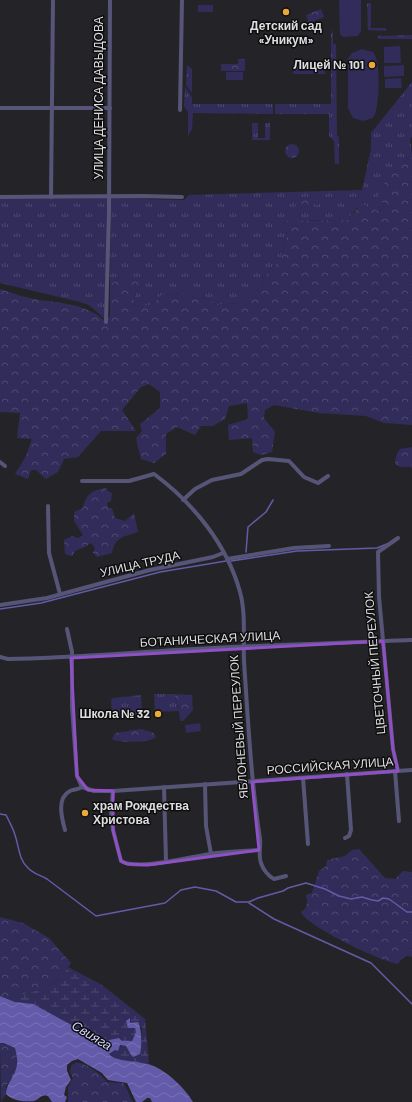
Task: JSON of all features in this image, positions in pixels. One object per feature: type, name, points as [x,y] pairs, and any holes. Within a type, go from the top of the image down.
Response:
[{"type":"street","points":[[51,197],[53,0]]},
{"type":"street","name":"УЛИЦА ДЕНИСА ДАВЫДОВА","points":[[106,322],[109,196],[110,0]]},
{"type":"street","points":[[180,110],[182,0]]},
{"type":"street","points":[[0,108],[110,108]]},
{"type":"street","points":[[0,198],[109,196],[182,198]]},
{"type":"street","points":[[183,500],[195,489],[212,480],[241,474],[262,460],[268,458],[288,461],[304,477],[318,483],[328,476]]},
{"type":"street","points":[[0,462],[5,466]]},
{"type":"street","name":"ЯБЛОНЕВЫЙ ПЕРЕУЛОК","points":[[82,481],[129,481],[154,474],[168,485],[208,527],[226,558],[240,593],[252,782],[260,840],[259,850],[261,863],[269,876],[274,879],[286,876]]},
{"type":"street","points":[[48,506],[49,553],[60,594]]},
{"type":"street","name":"ЦВЕТОЧНЫЙ ПЕРЕУЛОК","points":[[398,538],[378,552],[383,641],[393,749],[397,771],[399,821]]},
{"type":"street","points":[[226,558],[294,548],[330,546]]},
{"type":"street","name":"УЛИЦА ТРУДА","points":[[0,605],[46,598],[150,570],[213,557],[223,553]]},
{"type":"street","points":[[65,830],[61,820],[63,799],[69,792],[79,790],[82,787],[77,776],[72,707],[72,652],[67,629]]},
{"type":"street","name":"БОТАНИЧЕСКАЯ УЛИЦА","points":[[0,657],[8,659],[72,658],[92,655],[412,640]]},
{"type":"street","name":"РОССИЙСКАЯ УЛИЦА","points":[[82,787],[94,791],[113,791],[412,770]]},
{"type":"street","points":[[345,838],[349,836],[351,830],[347,774]]},
{"type":"street","points":[[302,778],[308,844]]},
{"type":"street","points":[[205,784],[206,826],[211,854]]},
{"type":"street","points":[[164,787],[166,861]]},
{"type":"street","points":[[113,791],[111,813],[113,830],[121,861],[127,864],[148,865],[211,854],[259,850]]},
{"type":"highlighted area","points":[[383,641],[393,749],[398,771],[252,782],[259,850],[148,865],[127,864],[121,861],[113,830],[113,791],[88,790],[77,776],[71,658]]},
{"type":"green space","points":[[339,0],[361,0],[361,31],[358,36],[343,37],[340,34]]},
{"type":"green space","points":[[367,3],[371,3],[371,28],[386,28],[386,31],[368,30]]},
{"type":"green space","points":[[198,5],[213,5],[213,12],[198,12]]},
{"type":"green space","points":[[321,9],[324,17],[309,23],[306,15]]},
{"type":"green space","points":[[333,30],[333,44],[336,44],[337,136],[339,137],[339,164],[335,164],[334,141],[329,136],[329,114],[275,114],[275,104],[331,104],[331,34]]},
{"type":"green space","points":[[412,35],[412,39],[378,39],[378,36]]},
{"type":"green space","points":[[400,46],[401,63],[384,63],[384,47]]},
{"type":"green space","points":[[362,49],[373,52],[376,57],[379,85],[377,105],[373,118],[363,121],[353,118],[348,108],[348,59],[352,53]]},
{"type":"green space","points":[[238,59],[245,59],[245,71],[221,71],[221,64],[238,64]]},
{"type":"green space","points":[[293,63],[325,63],[325,74],[293,74]]},
{"type":"green space","points":[[187,65],[192,69],[192,93],[186,85]]},
{"type":"green space","points":[[404,65],[404,76],[384,77],[384,66]]},
{"type":"green space","points":[[226,72],[243,72],[243,80],[226,80]]},
{"type":"green space","points":[[401,78],[402,88],[385,88],[385,79]]},
{"type":"green space","points":[[412,82],[412,137],[410,139],[412,153],[402,166],[380,212],[357,208],[347,220],[299,221],[285,225],[287,236],[280,260],[264,277],[261,286],[253,293],[245,296],[238,303],[217,305],[206,298],[198,299],[184,293],[162,295],[151,305],[138,307],[133,304],[136,292],[143,283],[123,275],[110,285],[111,198],[184,200],[189,195],[362,190],[371,149],[371,133]]},
{"type":"green space","points":[[185,87],[192,97],[192,104],[273,104],[273,114],[193,113],[192,129],[188,136],[188,112],[184,106]]},
{"type":"green space","points":[[252,123],[258,123],[258,138],[265,138],[265,123],[270,123],[270,140],[252,140]]},
{"type":"green space","points":[[289,144],[295,144],[299,148],[299,154],[295,158],[289,158],[285,154],[285,148]]},
{"type":"green space","points":[[412,153],[412,425],[384,423],[366,416],[319,413],[274,405],[265,410],[264,418],[275,432],[272,452],[261,455],[253,452],[252,438],[229,440],[228,425],[248,419],[247,403],[229,406],[225,419],[213,426],[201,426],[195,435],[177,427],[166,434],[166,454],[154,463],[141,459],[136,438],[142,431],[140,424],[160,408],[160,392],[149,384],[141,387],[122,410],[136,431],[101,431],[78,457],[64,459],[58,472],[46,479],[36,470],[31,470],[28,479],[15,474],[26,456],[32,439],[17,438],[20,413],[0,412],[0,289],[30,298],[78,306],[87,309],[104,320],[110,316],[110,285],[123,275],[142,278],[143,283],[136,292],[133,304],[138,307],[151,305],[162,295],[184,293],[198,299],[206,298],[217,305],[238,303],[245,296],[253,293],[261,286],[264,277],[280,260],[287,236],[285,225],[287,221],[347,220],[362,204],[380,212],[384,204],[377,195],[395,167],[402,166]]},
{"type":"green space","points":[[313,197],[318,199],[318,205],[311,204],[295,207],[296,204]]},
{"type":"green space","points":[[108,198],[106,320],[89,305],[0,283],[0,199]]},
{"type":"green space","points":[[412,447],[412,469],[411,467],[400,467],[395,464],[396,456],[400,449]]},
{"type":"green space","points":[[106,488],[107,491],[112,493],[111,501],[107,503],[108,508],[112,508],[115,518],[125,521],[134,513],[138,532],[120,538],[115,544],[112,553],[97,557],[93,553],[95,548],[91,543],[75,551],[72,556],[65,554],[64,540],[72,536],[78,538],[83,535],[74,521],[74,512],[83,508],[86,499],[90,494],[97,490]]},
{"type":"green space","points":[[154,694],[174,694],[179,711],[155,712]]},
{"type":"green space","points":[[174,694],[192,695],[193,710],[183,721],[180,721],[179,709]]},
{"type":"green space","points":[[141,695],[142,714],[112,717],[111,700],[113,698]]},
{"type":"green space","points":[[200,723],[201,731],[186,733],[185,725]]},
{"type":"green space","points":[[141,729],[154,733],[156,737],[153,739],[134,742],[112,739],[115,733]]},
{"type":"green space","points":[[359,849],[385,878],[395,879],[403,871],[412,872],[412,957],[405,957],[398,964],[377,957],[330,934],[316,926],[301,912],[307,905],[306,895],[312,893],[319,871],[326,866],[327,860],[345,856],[352,850]]},
{"type":"green space","points":[[0,917],[23,923],[49,938],[71,963],[61,979],[45,989],[20,995],[15,1002],[0,996]]},
{"type":"green space","points":[[68,967],[102,985],[145,1019],[149,1064],[121,1060],[109,1054],[123,1045],[126,1046],[131,1055],[141,1050],[142,1027],[130,1023],[130,1019],[128,1028],[135,1028],[136,1032],[132,1041],[122,1041],[119,1038],[109,1040],[107,1044],[101,1045],[86,1033],[15,1002],[19,995],[45,989],[61,979]]},
{"type":"green space","points":[[0,1043],[15,1048],[18,1064],[13,1077],[6,1086],[6,1094],[1,1102]]},
{"type":"green space","points":[[76,1062],[93,1070],[107,1082],[123,1083],[133,1102],[68,1102],[68,1087],[73,1078],[70,1072],[71,1066]]},
{"type":"water","points":[[0,996],[15,1002],[33,1004],[86,1033],[101,1045],[107,1044],[109,1040],[119,1038],[122,1041],[132,1041],[136,1032],[135,1028],[128,1028],[126,1021],[130,1018],[130,1023],[138,1022],[141,1038],[140,1054],[133,1057],[126,1046],[120,1045],[118,1051],[115,1050],[109,1054],[117,1059],[151,1065],[163,1071],[175,1080],[193,1102],[152,1102],[150,1098],[147,1098],[142,1102],[136,1102],[127,1083],[108,1080],[102,1073],[78,1059],[67,1065],[67,1071],[71,1080],[66,1087],[64,1095],[67,1097],[65,1102],[52,1102],[48,1096],[42,1096],[34,1101],[15,1100],[6,1094],[6,1090],[15,1072],[17,1058],[15,1048],[4,1043],[0,1043]]},
{"type":"waterway","points":[[246,552],[248,527],[266,512],[273,500]]},
{"type":"waterway","points":[[231,561],[297,551],[377,548],[387,544]]},
{"type":"waterway","points":[[0,609],[41,603],[160,572],[226,561]]},
{"type":"waterway","points":[[0,814],[6,815],[11,825],[25,865],[35,873],[47,879],[96,916],[165,903],[181,890],[195,887],[216,891],[236,902],[249,902],[306,883],[351,899],[362,897],[378,901],[383,898],[389,899],[407,912],[412,912]]},
{"type":"waterway","points":[[249,903],[274,919],[371,963],[412,1004]]},
{"type":"place","name":"Детский сад «Уникум»","points":[[286,12]]},
{"type":"place","name":"Лицей № 101","points":[[372,65]]},
{"type":"place","name":"Школа № 32","points":[[158,714]]},
{"type":"place","name":"храм Рождества Христова","points":[[85,813]]},
{"type":"water label","name":"Свияга","points":[[92,1035]]}]
